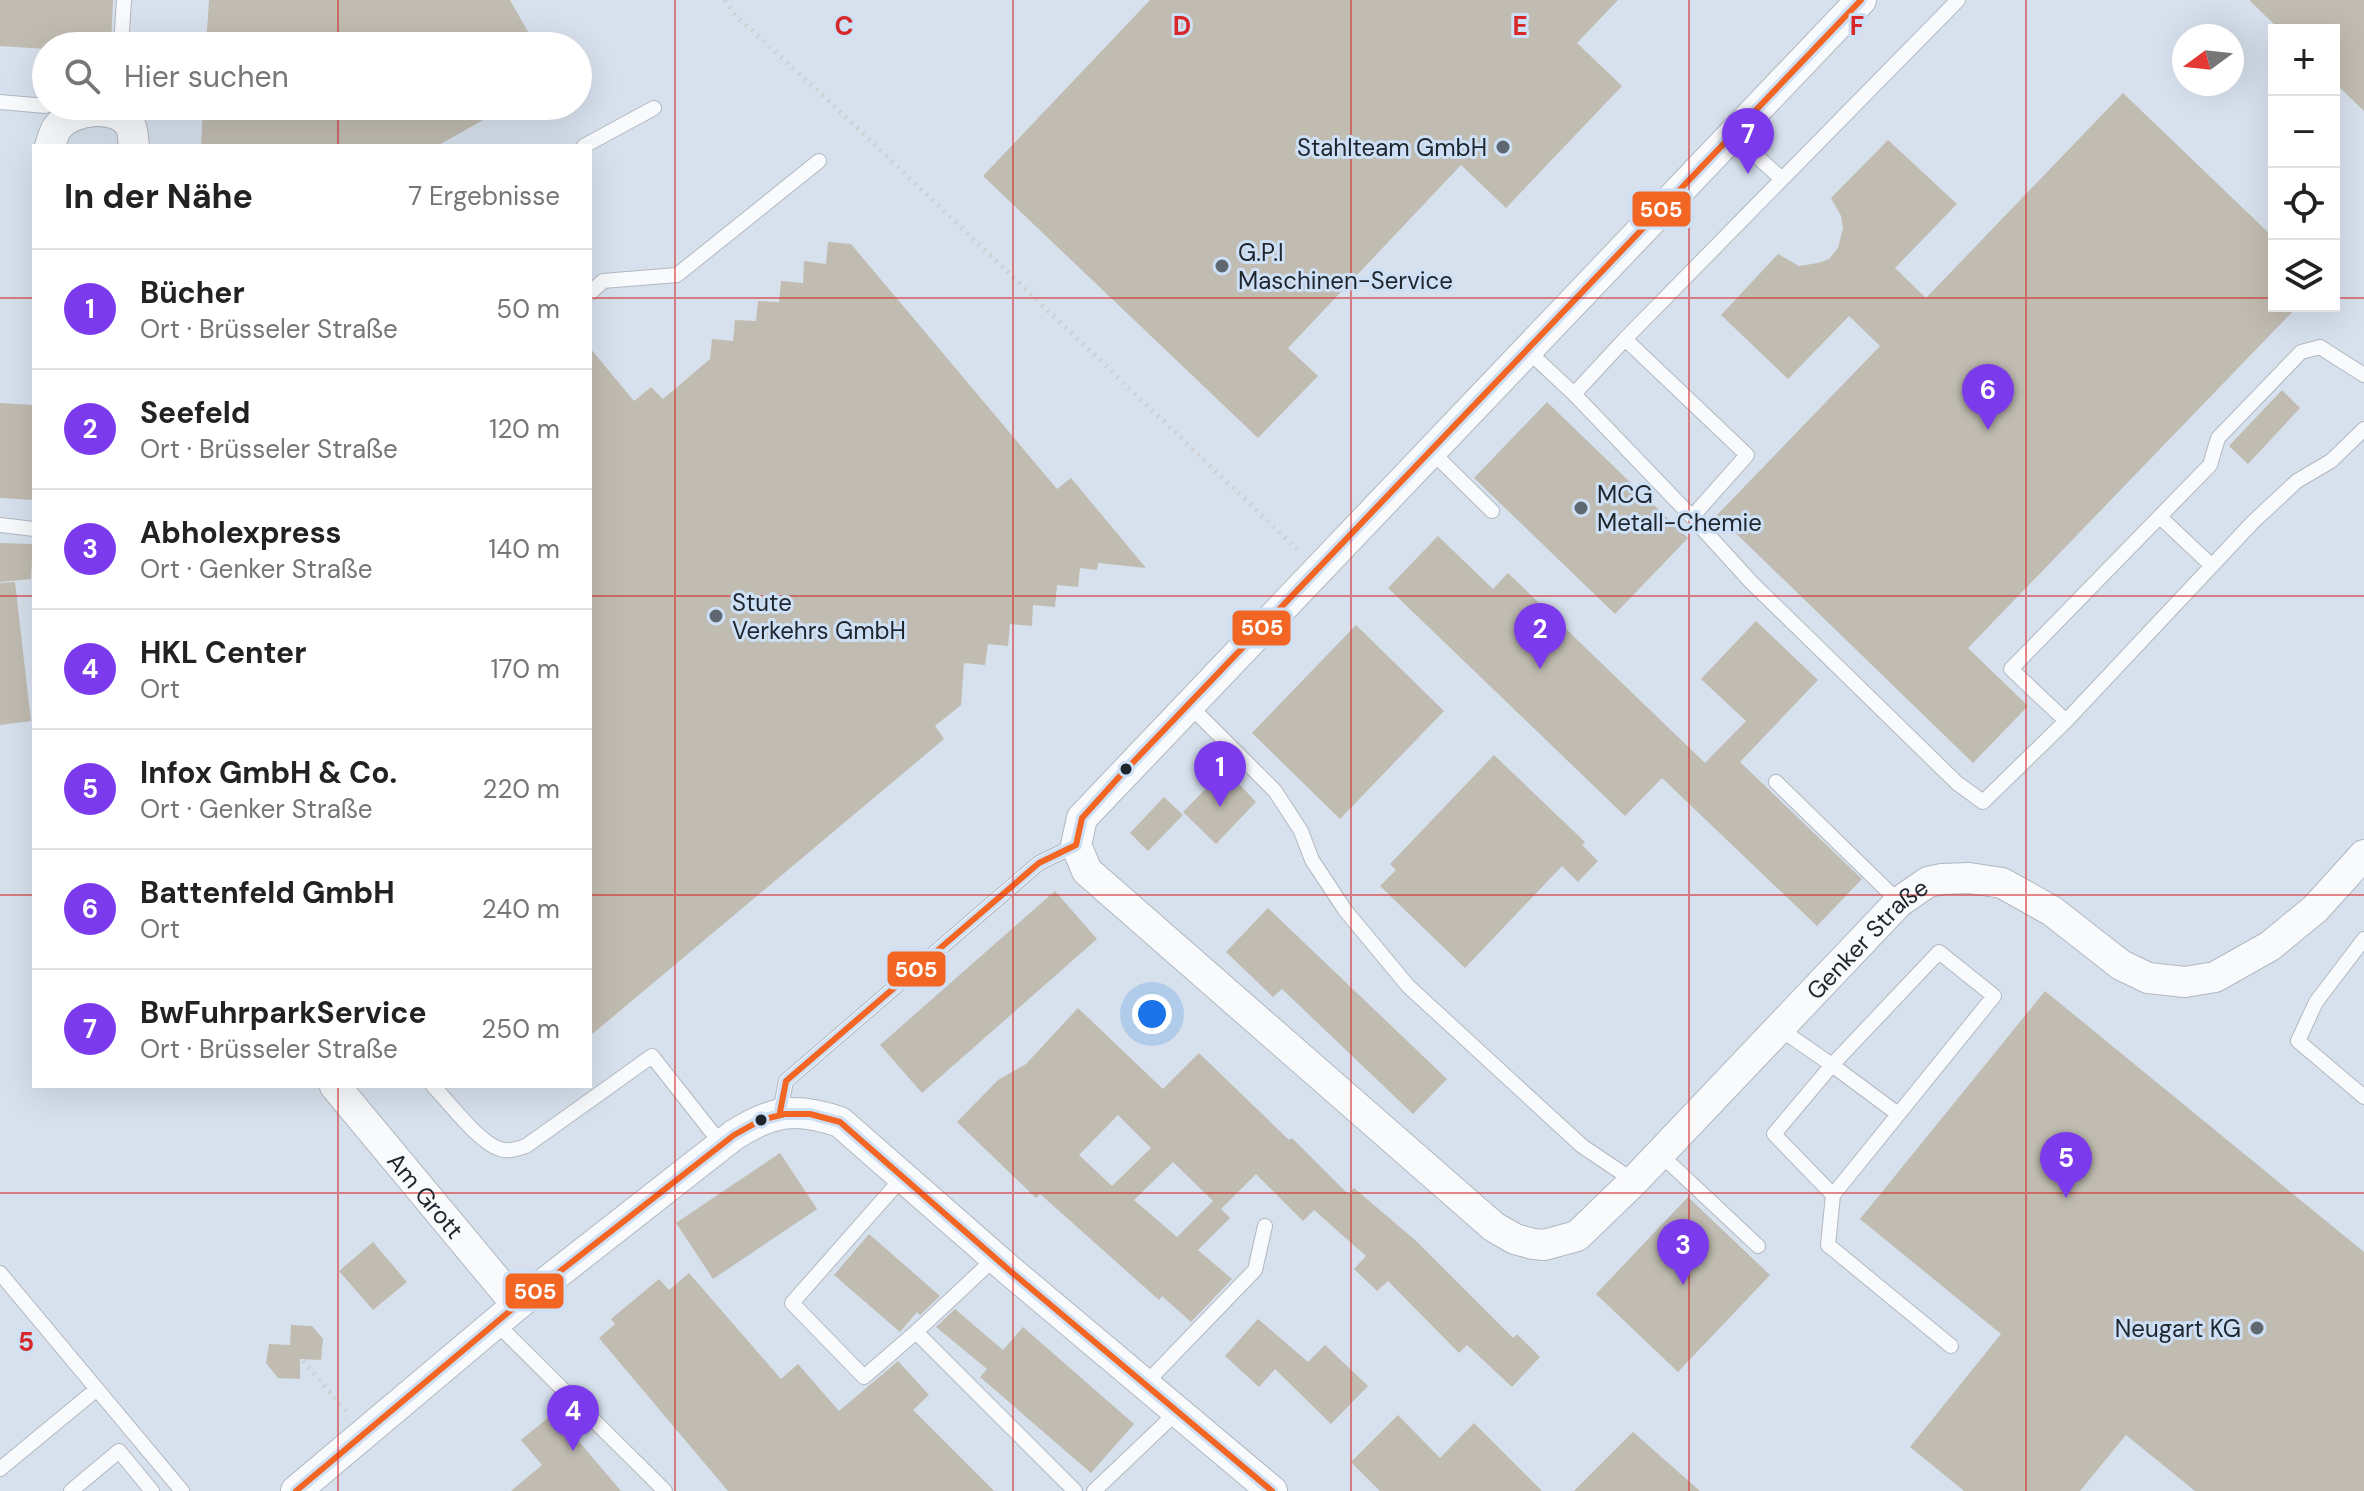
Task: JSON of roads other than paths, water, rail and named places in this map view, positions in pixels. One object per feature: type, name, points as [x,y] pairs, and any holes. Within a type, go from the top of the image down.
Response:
[{"type":"street","points":[[1076,845],[1082,818],[1861,0]]},
{"type":"street","points":[[51,144],[57,128],[56,120]]},
{"type":"street","points":[[125,120],[130,126],[134,144]]},
{"type":"street","name":"Genker Straße","points":[[1076,845],[1087,871],[1128,909],[1494,1227],[1515,1239],[1544,1245],[1577,1236],[1634,1181],[1899,902],[1928,882],[1969,878],[2002,883],[2052,911],[2121,965],[2148,978],[2185,982],[2215,977],[2270,946],[2315,909],[2363,860]]},
{"type":"street","name":"Am Grott","points":[[337,1088],[507,1314]]},
{"type":"street","points":[[296,1491],[507,1314],[722,1145],[756,1121],[780,1112],[817,1115],[840,1122],[995,1258],[1272,1491]]},
{"type":"lane","points":[[122,32],[124,0]]},
{"type":"lane","points":[[1574,394],[1958,0]]},
{"type":"lane","points":[[0,102],[32,107]]},
{"type":"lane","points":[[588,144],[654,108]]},
{"type":"lane","points":[[1733,135],[1782,179]]},
{"type":"lane","points":[[592,291],[603,281],[677,275],[819,161]]},
{"type":"lane","points":[[1625,339],[1747,455],[1692,517]]},
{"type":"lane","points":[[2066,721],[2011,669],[2210,465],[2218,438],[2301,352],[2320,347],[2364,375]]},
{"type":"lane","points":[[1527,350],[1574,394],[1762,592],[1957,783],[1983,802],[2066,721],[2297,481],[2331,461],[2364,429]]},
{"type":"lane","points":[[1431,451],[1492,511]]},
{"type":"lane","points":[[2160,517],[2212,566]]},
{"type":"lane","points":[[0,525],[32,529]]},
{"type":"lane","points":[[1190,706],[1275,791],[1301,831],[1312,860],[1345,910],[1408,986],[1582,1146],[1634,1181]]},
{"type":"lane","points":[[1776,782],[1899,902]]},
{"type":"lane","points":[[780,1112],[786,1081],[1039,863],[1076,845]]},
{"type":"lane","points":[[2364,939],[2316,1002],[2298,1041],[2364,1097]]},
{"type":"lane","points":[[1833,1195],[1774,1134],[1832,1065],[1939,952],[1994,996],[1833,1195],[1828,1245],[1951,1346]]},
{"type":"lane","points":[[1780,1029],[1898,1114]]},
{"type":"lane","points":[[435,1088],[485,1141],[499,1149],[514,1150],[526,1146],[652,1056],[722,1145]]},
{"type":"lane","points":[[1660,1154],[1758,1246]]},
{"type":"lane","points":[[903,1177],[792,1303],[864,1377],[995,1258]]},
{"type":"lane","points":[[1145,1384],[1255,1270],[1265,1226]]},
{"type":"lane","points":[[0,1273],[182,1491]]},
{"type":"lane","points":[[507,1314],[665,1491]]},
{"type":"lane","points":[[916,1332],[1075,1491]]},
{"type":"lane","points":[[0,1469],[97,1389]]},
{"type":"lane","points":[[1094,1491],[1177,1412]]},
{"type":"lane","points":[[71,1491],[119,1451],[152,1491]]},
{"type":"place","name":"Stahlteam GmbH","points":[[1503,147]]},
{"type":"place","name":"BwFuhrparkService","points":[[1748,174]]},
{"type":"place","name":"G.P.I Maschinen-Service","points":[[1222,266]]},
{"type":"place","name":"Battenfeld GmbH","points":[[1988,430]]},
{"type":"place","name":"MCG Metall-Chemie","points":[[1581,508]]},
{"type":"place","name":"Stute Verkehrs GmbH","points":[[716,616]]},
{"type":"place","name":"Seefeld","points":[[1540,669]]},
{"type":"place","name":"Bücher","points":[[1220,807]]},
{"type":"place","name":"Infox GmbH & Co.","points":[[2066,1198]]},
{"type":"place","name":"Abholexpress","points":[[1683,1285]]},
{"type":"place","name":"Neugart KG","points":[[2257,1328]]},
{"type":"place","name":"HKL Center","points":[[573,1451]]}]
